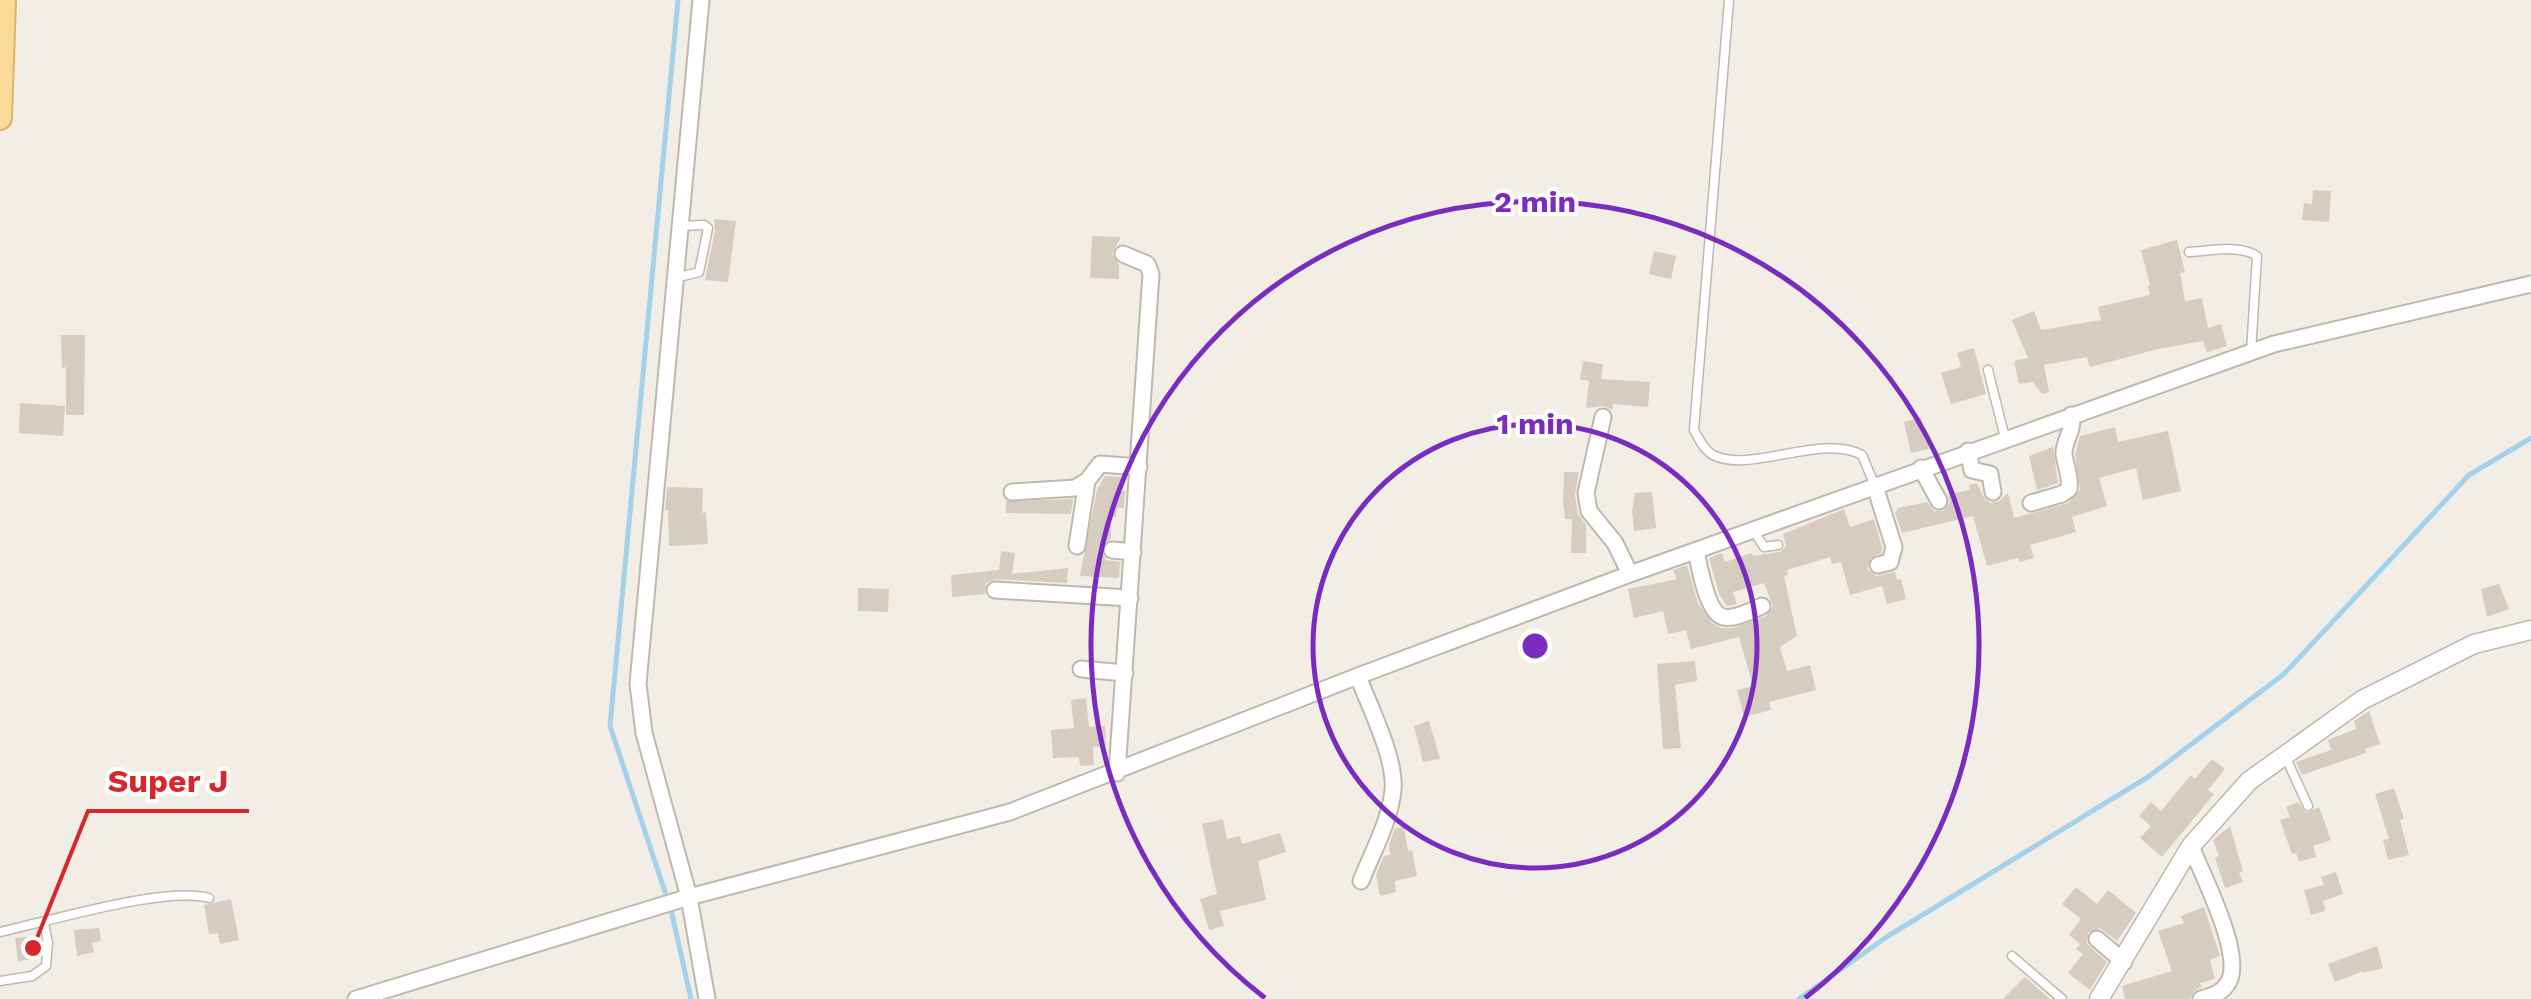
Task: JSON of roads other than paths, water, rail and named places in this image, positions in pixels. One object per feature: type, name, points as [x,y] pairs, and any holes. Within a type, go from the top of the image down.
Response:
[{"type":"main road","points":[[0,118],[4,0]]},
{"type":"street","points":[[701,0],[638,684],[644,733],[688,897],[707,999]]},
{"type":"street","points":[[1116,773],[1151,274],[1147,264],[1124,254]]},
{"type":"street","points":[[356,999],[688,897],[1010,812],[1358,676],[1968,450],[2251,352],[2531,284]]},
{"type":"street","points":[[2031,504],[2069,489],[2064,457],[2074,426],[2071,415]]},
{"type":"street","points":[[1603,418],[1586,493],[1589,510],[1615,543],[1630,574]]},
{"type":"street","points":[[1968,450],[1972,470],[1990,474],[1993,492]]},
{"type":"street","points":[[1012,492],[1064,490],[1087,480],[1100,464],[1139,467]]},
{"type":"street","points":[[1921,468],[1939,501]]},
{"type":"street","points":[[1077,546],[1087,480]]},
{"type":"street","points":[[1875,486],[1894,547],[1890,562],[1878,565]]},
{"type":"street","points":[[1112,550],[1133,552]]},
{"type":"street","points":[[1696,551],[1708,598],[1716,612],[1723,617],[1737,616],[1762,606]]},
{"type":"street","points":[[995,590],[1130,598]]},
{"type":"street","points":[[2099,999],[2191,846],[2249,782],[2362,700],[2474,644],[2531,630]]},
{"type":"street","points":[[1080,669],[1125,673]]},
{"type":"street","points":[[1358,676],[1394,788],[1361,882]]},
{"type":"street","points":[[2191,846],[2233,954],[2227,986],[2201,999]]},
{"type":"street","points":[[2097,938],[2124,962]]},
{"type":"lane","points":[[1728,0],[1694,430],[1714,456],[1740,458],[1846,446],[1862,455],[1875,486]]},
{"type":"lane","points":[[675,278],[699,272],[707,239],[708,228],[704,225],[680,226]]},
{"type":"lane","points":[[2188,252],[2236,250],[2257,256],[2251,352]]},
{"type":"lane","points":[[1988,370],[2005,438]]},
{"type":"lane","points":[[1753,530],[1759,544],[1778,545]]},
{"type":"lane","points":[[2284,754],[2308,806]]},
{"type":"lane","points":[[0,932],[151,899],[192,894],[210,898]]},
{"type":"lane","points":[[0,981],[32,976],[46,966],[48,943],[44,923]]},
{"type":"lane","points":[[2012,956],[2062,999]]},
{"type":"waterway","points":[[665,892],[610,726],[678,0]]},
{"type":"waterway","points":[[1799,999],[1888,936],[2148,777],[2284,674],[2469,475],[2531,438]]},
{"type":"waterway","points":[[672,914],[691,999]]},
{"type":"place","name":"Super J","points":[[33,948]]}]
